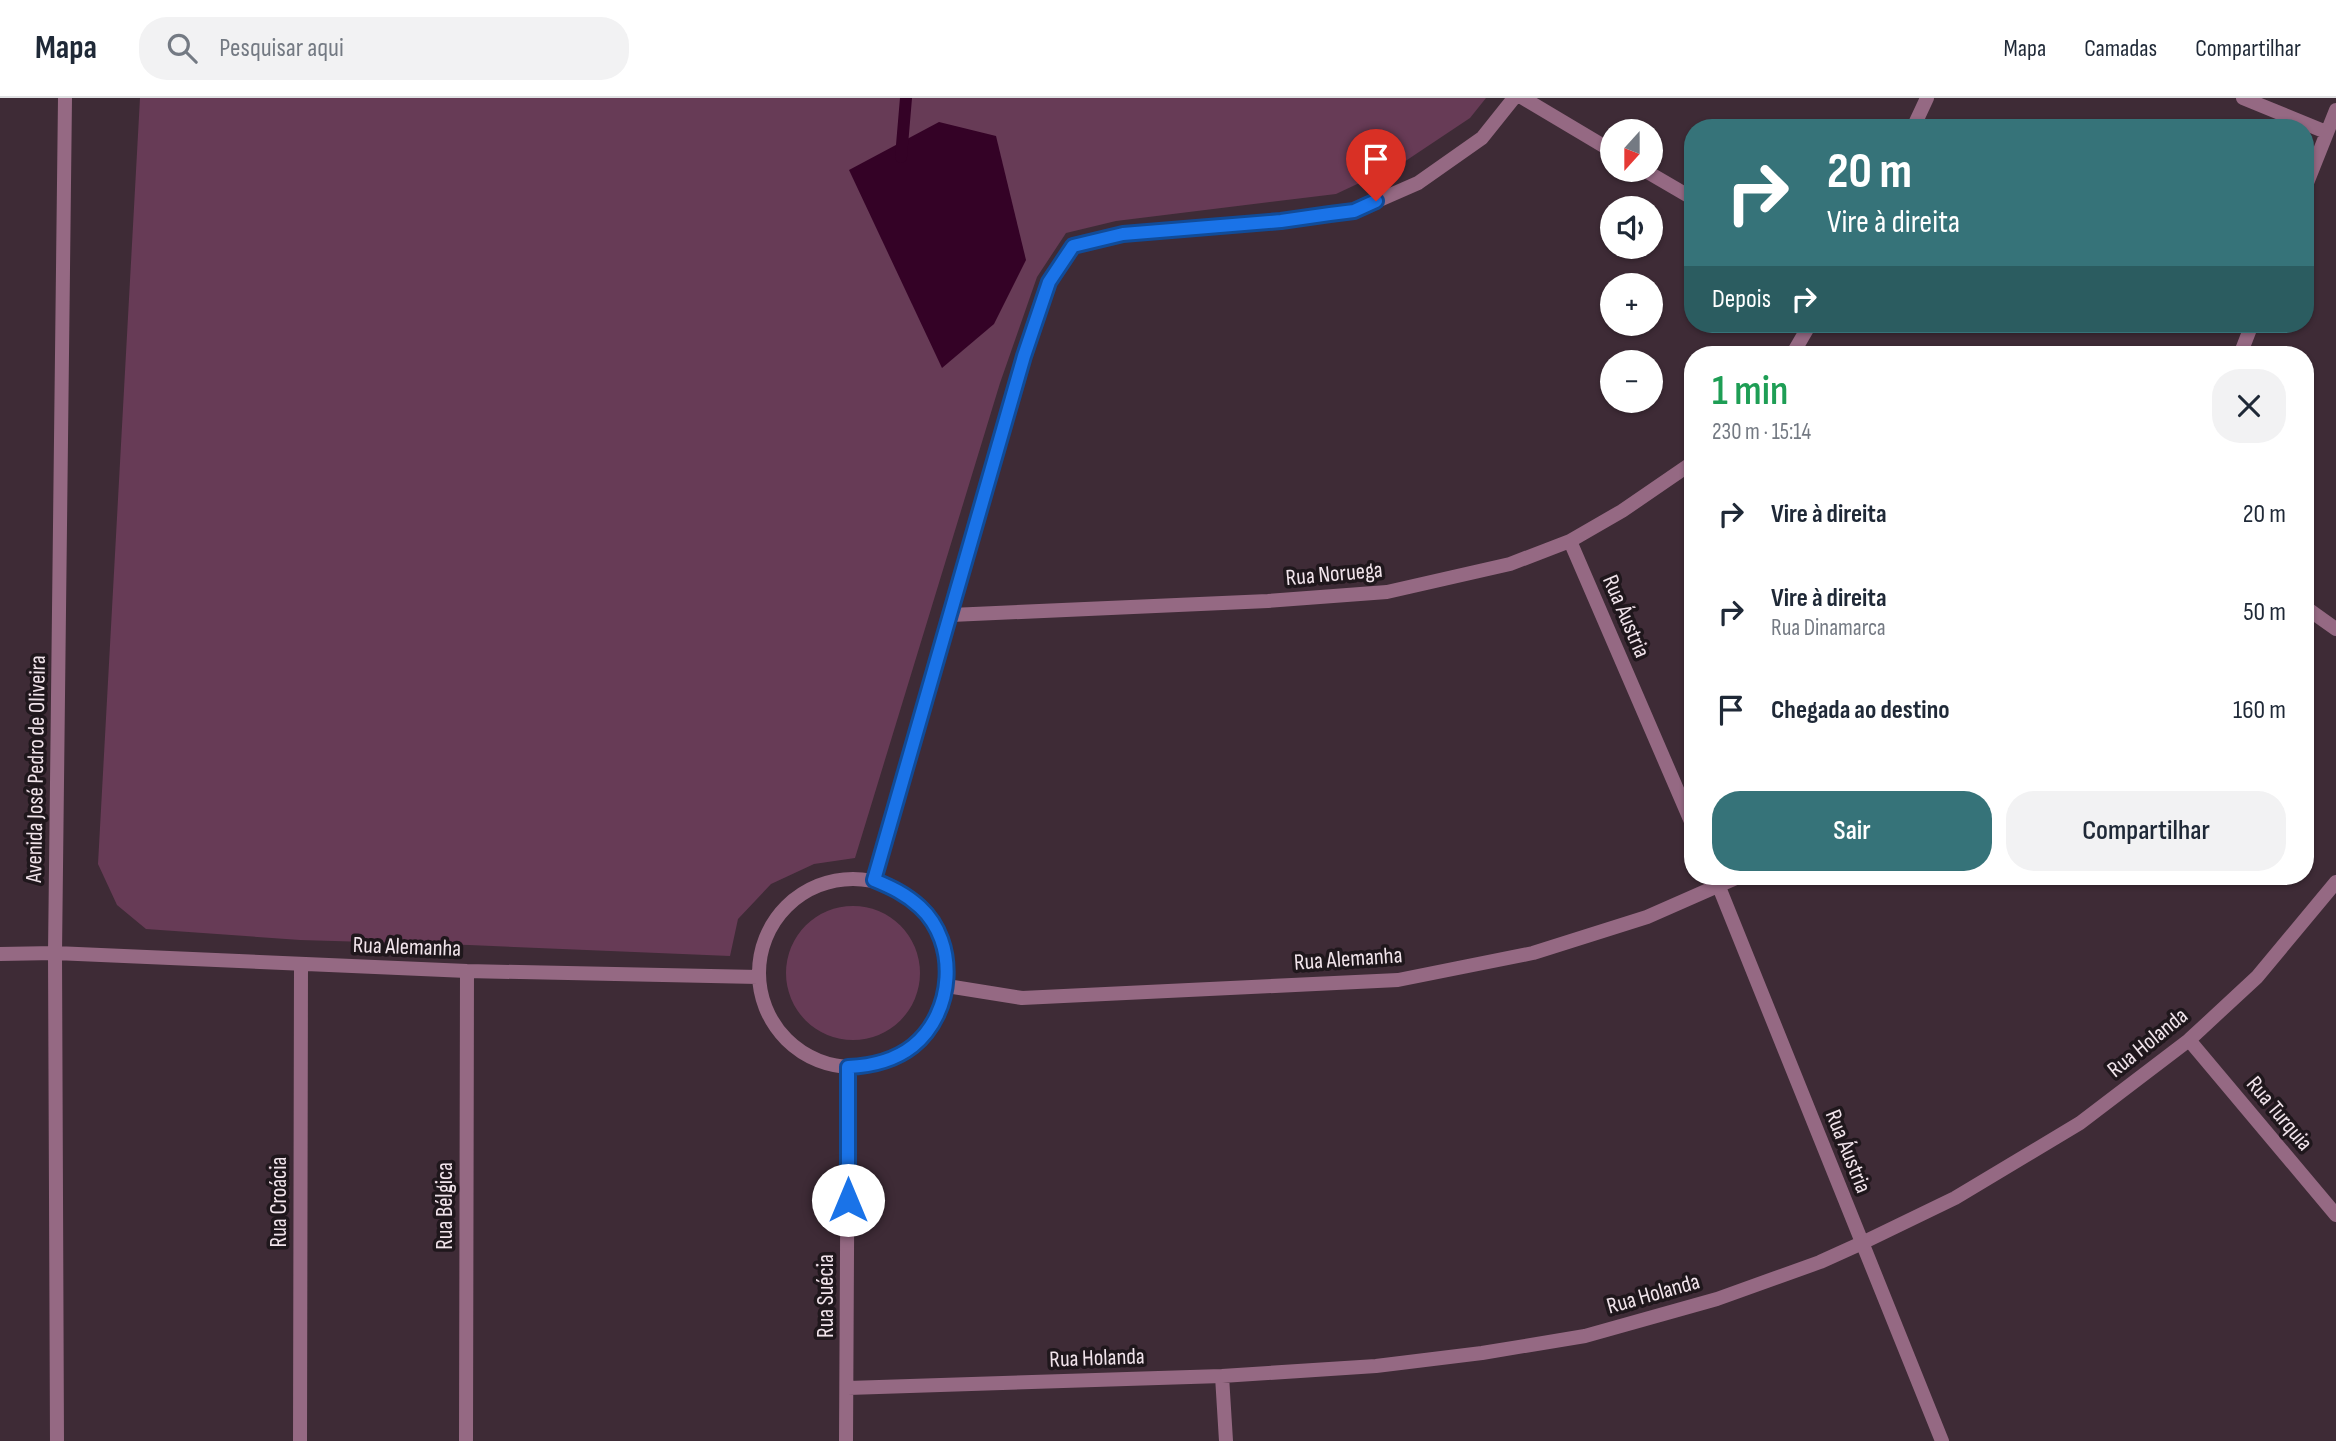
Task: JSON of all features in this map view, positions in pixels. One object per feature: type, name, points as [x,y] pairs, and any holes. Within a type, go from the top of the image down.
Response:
[{"type":"street","name":"Avenida José Pedro de Oliveira","points":[[57,1441],[55,953],[65,98]]},
{"type":"street","points":[[874,880],[1024,356],[1049,282],[1073,246],[1123,234],[1281,221],[1354,211],[1418,183],[1482,138],[1514,98]]},
{"type":"street","points":[[1523,98],[1600,144]]},
{"type":"street","points":[[1917,119],[1927,98]]},
{"type":"street","points":[[2243,98],[2294,119]]},
{"type":"street","points":[[2314,164],[2336,110]]},
{"type":"street","points":[[2314,127],[2326,132]]},
{"type":"street","points":[[1663,181],[1684,193]]},
{"type":"street","name":"Rua Noruega","points":[[951,615],[1269,601],[1387,592],[1510,564],[1570,541],[1622,511],[1684,468]]},
{"type":"street","name":"Rua Áustria","points":[[1570,541],[1684,805]]},
{"type":"street","points":[[2314,613],[2336,629]]},
{"type":"street","points":[[852,878],[874,880],[900,891],[915,902],[938,931],[947,959],[947,986],[941,1009],[929,1029],[913,1046],[893,1058],[871,1066],[848,1067],[820,1062],[786,1039],[763,1004],[758,977],[759,956],[765,934],[792,900],[810,888],[830,881],[852,878]]},
{"type":"street","name":"Rua Holanda","points":[[848,1388],[1222,1376],[1376,1366],[1482,1353],[1585,1336],[1717,1299],[1820,1262],[1955,1198],[2080,1123],[2189,1040],[2257,976],[2336,882]]},
{"type":"street","name":"Rua Alemanha","points":[[947,986],[1022,998],[1398,980],[1533,953],[1647,916],[1711,885]]},
{"type":"street","name":"Rua Áustria","points":[[1718,885],[1942,1441]]},
{"type":"street","name":"Rua Alemanha","points":[[0,954],[55,953],[467,971],[758,977]]},
{"type":"street","name":"Rua Croácia","points":[[300,1441],[301,964]]},
{"type":"street","name":"Rua Bélgica","points":[[466,1441],[467,971]]},
{"type":"street","name":"Rua Turquia","points":[[2189,1040],[2336,1215]]},
{"type":"street","name":"Rua Suécia","points":[[846,1441],[848,1067]]},
{"type":"street","points":[[1222,1376],[1226,1441]]},
{"type":"shaded area","points":[[140,98],[1486,98],[1470,118],[1404,162],[1336,194],[1116,221],[1066,233],[1037,277],[1000,383],[855,858],[814,864],[771,884],[738,919],[730,956],[300,940],[146,929],[117,905],[98,864]]},
{"type":"shaded area","points":[[939,122],[996,136],[1026,260],[994,324],[942,368],[849,170]]},
{"type":"shaded area","points":[[853,906],[879,911],[901,925],[915,947],[920,973],[915,999],[901,1021],[879,1035],[853,1040],[827,1035],[805,1021],[791,999],[786,973],[791,947],[805,925],[827,911]]},
{"type":"waterway","points":[[901,157],[906,98]]},
{"type":"route","points":[[848,1200],[848,1067],[871,1066],[893,1058],[913,1046],[929,1029],[941,1009],[947,986],[947,959],[938,931],[922,908],[911,899],[874,880],[1024,356],[1049,282],[1073,246],[1123,234],[1281,221],[1354,211],[1376,201]]}]
